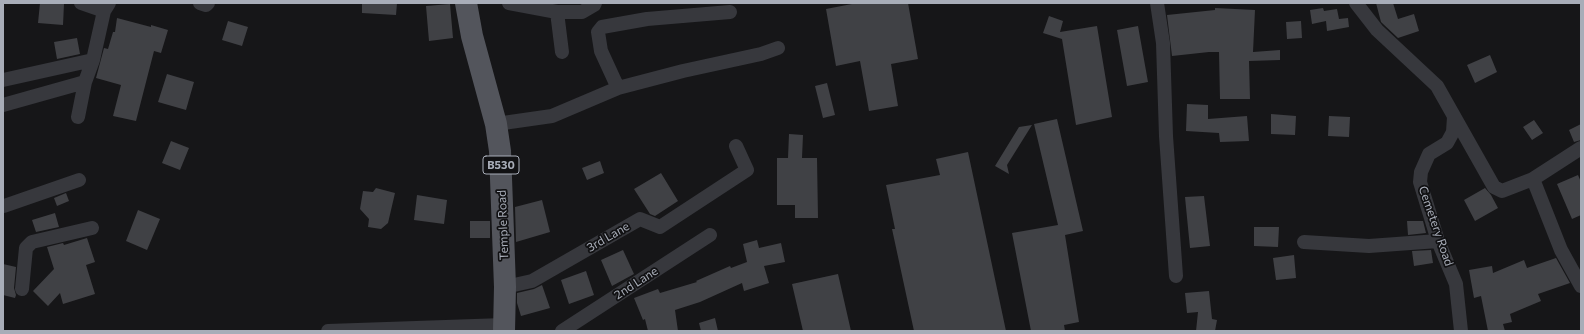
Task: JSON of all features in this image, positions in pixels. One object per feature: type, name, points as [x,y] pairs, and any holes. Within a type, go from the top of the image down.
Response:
[{"type":"main road","name":"Temple Road","points":[[466,3],[472,36],[496,124],[500,151],[505,287],[504,328]]},
{"type":"street","points":[[78,117],[85,82],[93,60],[106,7],[81,3]]},
{"type":"street","points":[[200,3],[206,5],[208,3]]},
{"type":"street","points":[[509,3],[557,12],[582,12],[595,3]]},
{"type":"street","points":[[1157,3],[1163,43],[1166,136],[1176,276]]},
{"type":"street","points":[[1356,3],[1377,30],[1437,86],[1494,187],[1502,191],[1533,179],[1581,148]]},
{"type":"street","points":[[557,12],[562,52]]},
{"type":"street","points":[[618,88],[601,51],[598,32],[602,26],[647,19],[730,12]]},
{"type":"street","points":[[496,124],[552,116],[618,88],[761,54],[778,48]]},
{"type":"street","points":[[3,80],[93,60]]},
{"type":"street","points":[[3,105],[85,82]]},
{"type":"street","name":"Cemetery Road","points":[[1454,117],[1453,132],[1447,143],[1429,154],[1421,172],[1420,182],[1438,241],[1456,284],[1461,331]]},
{"type":"street","name":"3rd Lane","points":[[505,287],[532,281],[640,219],[660,226],[747,170],[736,146]]},
{"type":"street","points":[[1533,179],[1561,250],[1581,286]]},
{"type":"street","points":[[4,206],[80,180]]},
{"type":"street","points":[[22,289],[26,248],[32,242],[92,228]]},
{"type":"street","name":"2nd Lane","points":[[562,331],[710,235]]},
{"type":"street","points":[[1304,242],[1369,246],[1438,241]]},
{"type":"street","points":[[328,331],[504,328]]},
{"type":"building","points":[[40,3],[64,4],[63,25],[38,23]]},
{"type":"building","points":[[362,3],[397,3],[396,15],[362,13]]},
{"type":"building","points":[[857,3],[908,3],[918,59],[891,64],[898,106],[869,111],[860,61],[836,66],[826,9]]},
{"type":"building","points":[[1376,3],[1393,3],[1398,19],[1414,14],[1419,31],[1398,38],[1381,22]]},
{"type":"building","points":[[450,4],[453,38],[429,41],[426,6]]},
{"type":"building","points":[[1215,8],[1255,10],[1253,52],[1280,50],[1280,60],[1249,61],[1250,99],[1220,99],[1219,52],[1172,56],[1167,15],[1215,10]]},
{"type":"building","points":[[1323,8],[1324,11],[1337,9],[1339,19],[1348,18],[1349,27],[1327,31],[1326,21],[1312,24],[1310,10]]},
{"type":"building","points":[[1049,16],[1063,21],[1060,32],[1097,26],[1112,117],[1076,125],[1062,39],[1043,33]]},
{"type":"building","points":[[117,18],[168,30],[161,53],[154,51],[136,121],[113,116],[121,85],[96,78],[104,48],[108,49],[113,32],[115,32]]},
{"type":"building","points":[[228,21],[248,27],[242,46],[222,40]]},
{"type":"building","points":[[1301,21],[1302,38],[1287,39],[1286,22]]},
{"type":"building","points":[[1138,26],[1148,82],[1127,86],[1117,30]]},
{"type":"building","points":[[77,38],[80,54],[57,59],[54,42]]},
{"type":"building","points":[[1490,55],[1497,72],[1475,83],[1467,65]]},
{"type":"building","points":[[167,74],[194,82],[186,110],[158,102]]},
{"type":"building","points":[[827,83],[835,115],[823,118],[815,86]]},
{"type":"building","points":[[1187,104],[1208,105],[1208,119],[1247,116],[1249,141],[1220,142],[1219,133],[1186,131]]},
{"type":"building","points":[[1271,114],[1296,116],[1295,135],[1271,134]]},
{"type":"building","points":[[1329,116],[1350,117],[1349,137],[1328,136]]},
{"type":"building","points":[[1057,119],[1083,231],[1065,235],[1079,322],[1064,325],[1065,331],[1031,331],[1012,233],[1058,225],[1034,124]]},
{"type":"building","points":[[1534,120],[1543,133],[1532,140],[1523,127]]},
{"type":"building","points":[[1581,124],[1581,140],[1574,142],[1569,130]]},
{"type":"building","points":[[1032,125],[1007,165],[1009,174],[995,166],[1019,127]]},
{"type":"building","points":[[789,134],[803,135],[802,158],[817,158],[818,218],[795,218],[795,205],[777,205],[777,158],[788,158]]},
{"type":"building","points":[[171,141],[189,148],[180,170],[162,163]]},
{"type":"building","points":[[968,152],[1006,331],[914,331],[892,229],[895,229],[886,185],[940,175],[936,159]]},
{"type":"building","points":[[600,161],[604,173],[587,180],[582,168]]},
{"type":"building","points":[[661,173],[678,201],[655,216],[650,214],[634,189]]},
{"type":"building","points":[[1578,175],[1581,182],[1581,215],[1572,219],[1557,184]]},
{"type":"building","points":[[376,188],[395,193],[388,223],[381,229],[368,227],[369,219],[360,209],[363,191],[373,192]]},
{"type":"building","points":[[1485,188],[1491,195],[1498,208],[1475,221],[1464,200]]},
{"type":"building","points":[[66,193],[69,201],[57,206],[54,198]]},
{"type":"building","points":[[417,195],[447,200],[444,224],[414,220]]},
{"type":"building","points":[[1204,196],[1210,246],[1190,248],[1185,197]]},
{"type":"building","points":[[542,200],[550,232],[516,242],[515,207]]},
{"type":"building","points":[[138,210],[160,219],[147,250],[126,241]]},
{"type":"building","points":[[55,213],[59,227],[36,232],[32,220]]},
{"type":"building","points":[[470,221],[490,221],[490,238],[470,238]]},
{"type":"building","points":[[1407,221],[1423,221],[1426,233],[1408,235]]},
{"type":"building","points":[[1254,227],[1279,227],[1278,247],[1254,246]]},
{"type":"building","points":[[87,238],[95,262],[86,265],[95,294],[63,304],[60,293],[48,306],[33,291],[54,269],[47,247],[63,243],[64,245]]},
{"type":"building","points":[[757,240],[759,248],[781,243],[785,262],[764,266],[769,283],[744,291],[742,283],[700,302],[675,310],[678,331],[648,331],[645,319],[643,320],[634,298],[658,289],[660,293],[697,282],[696,281],[730,266],[731,268],[747,262],[743,244]]},
{"type":"building","points":[[623,250],[634,274],[612,286],[601,260]]},
{"type":"building","points":[[1431,250],[1433,263],[1414,266],[1412,251]]},
{"type":"building","points":[[1294,255],[1296,278],[1276,280],[1273,258]]},
{"type":"building","points":[[1556,258],[1570,283],[1538,294],[1541,301],[1510,314],[1512,322],[1503,324],[1505,331],[1488,331],[1481,296],[1474,298],[1469,270],[1492,266],[1493,273],[1524,260],[1527,268]]},
{"type":"building","points":[[3,264],[16,267],[14,288],[16,295],[15,298],[3,295]]},
{"type":"building","points":[[586,271],[594,295],[569,304],[561,280]]},
{"type":"building","points":[[838,274],[851,331],[803,331],[792,284]]},
{"type":"building","points":[[542,285],[550,308],[521,316],[517,303],[517,293],[534,289]]},
{"type":"building","points":[[1209,291],[1212,319],[1217,320],[1215,331],[1196,331],[1198,312],[1187,313],[1185,293]]},
{"type":"building","points":[[715,318],[718,331],[701,331],[699,323]]}]
